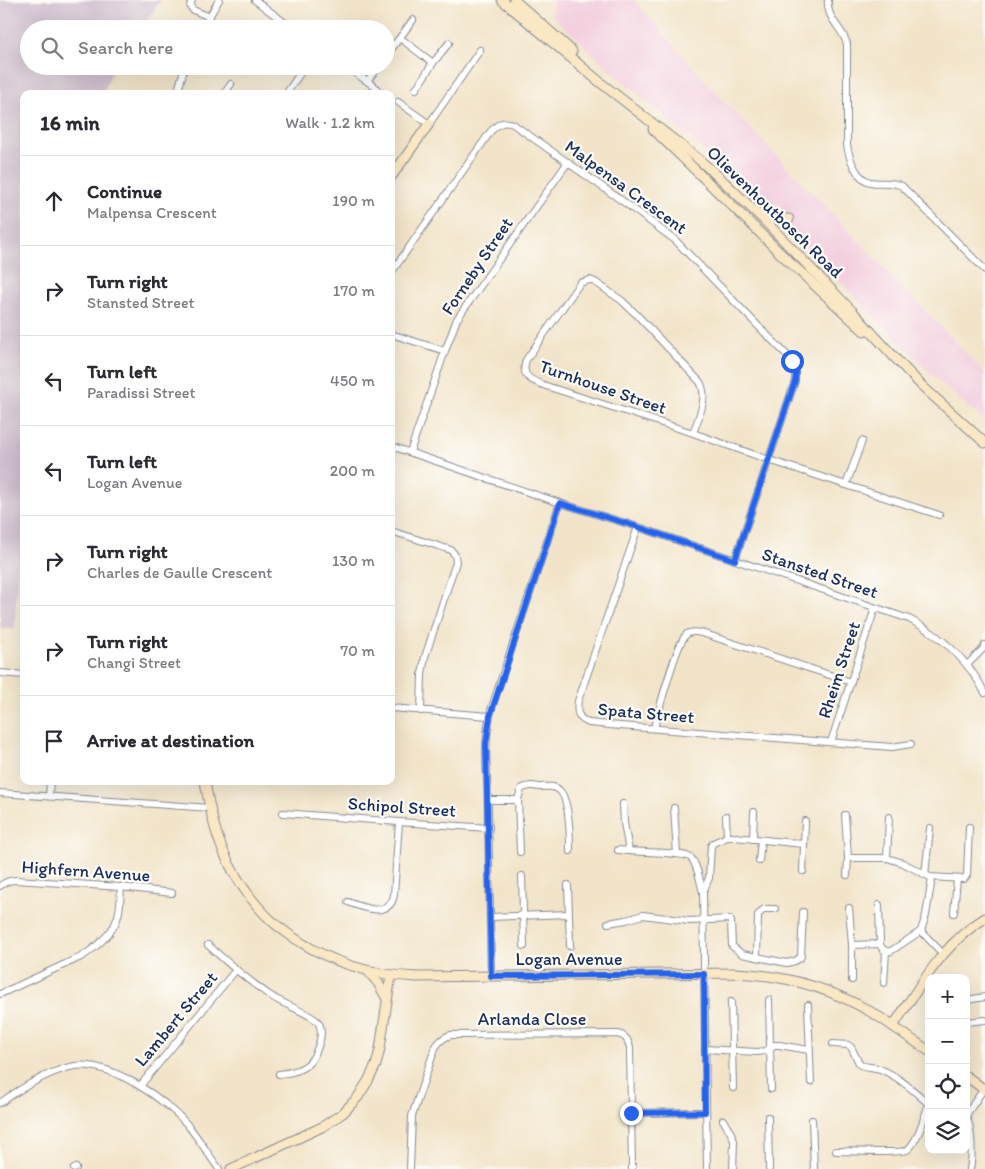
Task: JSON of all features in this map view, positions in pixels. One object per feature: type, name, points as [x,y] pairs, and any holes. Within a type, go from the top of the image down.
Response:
[{"type":"street","points":[[192,0],[190,6],[193,10],[210,18],[219,0]]},
{"type":"street","points":[[255,0],[279,20]]},
{"type":"street","name":"Olievenhoutbosch Road","points":[[502,0],[516,3],[600,83],[622,98],[720,178],[845,304],[921,385],[985,443]]},
{"type":"street","points":[[828,0],[828,12],[847,44],[847,145],[850,159],[854,166],[868,181],[894,183],[902,186],[985,270]]},
{"type":"street","points":[[395,44],[413,20]]},
{"type":"street","points":[[400,38],[433,63]]},
{"type":"street","points":[[416,89],[449,43]]},
{"type":"street","points":[[395,172],[480,50]]},
{"type":"street","points":[[178,87],[182,75]]},
{"type":"street","points":[[289,90],[299,75]]},
{"type":"street","points":[[358,75],[377,90]]},
{"type":"street","points":[[367,81],[372,75]]},
{"type":"street","points":[[227,90],[231,84]]},
{"type":"street","name":"Olievenhoutbosch Road","points":[[622,98],[844,314],[896,359]]},
{"type":"street","points":[[398,102],[430,124]]},
{"type":"street","name":"Malpensa Crescent","points":[[395,267],[491,131],[500,123],[509,122],[513,124],[669,235],[792,361],[796,371],[795,381],[735,560]]},
{"type":"street","name":"Forneby Street","points":[[410,452],[453,327],[463,309],[568,162]]},
{"type":"street","points":[[720,178],[738,191],[765,216],[772,219],[789,219]]},
{"type":"street","points":[[775,232],[774,238],[844,314]]},
{"type":"street","name":"Turnhouse Street","points":[[693,433],[704,396],[700,382],[621,300],[596,282],[590,280],[580,283],[526,360],[526,374],[530,380],[939,515]]},
{"type":"street","points":[[395,335],[445,351]]},
{"type":"street","points":[[846,485],[862,441]]},
{"type":"street","name":"Stansted Street","points":[[395,447],[909,619],[930,631],[947,644],[967,664],[985,693]]},
{"type":"street","points":[[491,976],[486,744],[490,716],[560,503]]},
{"type":"street","name":"Spata Street","points":[[638,527],[577,708],[580,718],[588,723],[892,747],[911,744]]},
{"type":"street","points":[[395,532],[451,550],[456,558],[425,657],[422,674],[421,711]]},
{"type":"street","name":"Rheim Street","points":[[831,742],[875,608]]},
{"type":"street","points":[[654,728],[662,696],[679,645],[685,635],[691,632],[702,633],[851,682]]},
{"type":"street","points":[[967,664],[985,645]]},
{"type":"street","points":[[0,673],[20,675]]},
{"type":"street","points":[[395,708],[490,716]]},
{"type":"street","points":[[49,796],[50,785]]},
{"type":"street","name":"Logan Avenue","points":[[206,785],[218,839],[228,862],[245,889],[260,909],[278,926],[312,948],[336,960],[391,975],[416,976],[735,973],[758,975],[803,983],[849,1000],[893,1026],[925,1048]]},
{"type":"street","points":[[520,852],[518,800],[521,790],[527,786],[552,787],[564,795],[569,818],[570,851]]},
{"type":"street","points":[[0,793],[210,808]]},
{"type":"street","points":[[488,800],[518,800]]},
{"type":"street","points":[[623,804],[624,824],[629,851]]},
{"type":"street","points":[[674,808],[677,854]]},
{"type":"street","points":[[752,839],[754,812]]},
{"type":"street","name":"Schipol Street","points":[[282,814],[489,828]]},
{"type":"street","points":[[845,815],[848,875]]},
{"type":"street","points":[[726,816],[727,837]]},
{"type":"street","points":[[887,858],[889,817]]},
{"type":"street","points":[[803,871],[805,821]]},
{"type":"street","points":[[348,902],[360,907],[378,910],[391,904],[394,894],[399,822]]},
{"type":"street","points":[[848,858],[887,858],[903,863],[929,876],[964,879],[968,875],[969,827]]},
{"type":"street","points":[[879,904],[880,944],[886,951],[892,952],[921,931],[926,915],[930,828]]},
{"type":"street","points":[[703,892],[709,878],[711,846],[715,842],[727,837],[804,844]]},
{"type":"street","points":[[759,861],[761,840]]},
{"type":"street","points":[[618,850],[686,855],[692,858],[703,892],[706,1169]]},
{"type":"street","points":[[522,876],[524,946]]},
{"type":"street","points":[[954,913],[957,879]]},
{"type":"street","name":"Highfern Avenue","points":[[0,886],[5,882],[16,880],[121,887],[172,893]]},
{"type":"street","points":[[568,885],[570,946]]},
{"type":"street","points":[[0,994],[83,956],[94,949],[113,927],[118,918],[121,887]]},
{"type":"street","points":[[849,908],[852,980]]},
{"type":"street","points":[[758,958],[758,915],[764,909],[775,909]]},
{"type":"street","points":[[608,923],[643,915],[683,920],[730,919],[732,946],[740,953],[791,963],[800,958],[803,912]]},
{"type":"street","points":[[490,917],[569,914]]},
{"type":"street","points":[[893,1026],[943,954],[964,932],[985,918]]},
{"type":"street","points":[[921,931],[943,954]]},
{"type":"street","points":[[852,944],[880,944]]},
{"type":"street","points":[[208,945],[235,971],[272,997],[306,1014],[319,1023],[321,1035],[311,1062],[298,1071],[278,1074]]},
{"type":"street","points":[[884,983],[886,951]]},
{"type":"street","points":[[368,970],[387,999]]},
{"type":"street","name":"Lambert Street","points":[[140,1086],[235,971]]},
{"type":"street","points":[[231,1169],[322,1127],[343,1113],[358,1097],[376,1066],[391,975]]},
{"type":"street","points":[[970,999],[985,997]]},
{"type":"street","points":[[769,1000],[772,1089]]},
{"type":"street","points":[[731,1002],[733,1088]]},
{"type":"street","points":[[808,1005],[810,1082]]},
{"type":"street","points":[[970,1022],[985,1020]]},
{"type":"street","name":"Arlanda Close","points":[[410,1169],[412,1116],[435,1048],[446,1036],[621,1034],[627,1038],[630,1048],[632,1169]]},
{"type":"street","points":[[704,1049],[761,1052],[779,1044],[810,1050]]},
{"type":"street","points":[[833,1044],[848,1045],[851,1047],[860,1065],[879,1069],[889,1074],[925,1101]]},
{"type":"street","points":[[0,1103],[14,1093],[61,1070],[75,1066],[102,1069],[140,1086],[171,1109],[189,1127],[219,1169]]},
{"type":"street","points":[[970,1079],[985,1088],[970,1109]]},
{"type":"street","points":[[836,1151],[898,1152],[908,1149],[916,1138],[927,1109]]},
{"type":"street","points":[[631,1113],[705,1112]]},
{"type":"street","points":[[768,1117],[769,1169]]},
{"type":"street","points":[[723,1120],[734,1141],[733,1169]]},
{"type":"street","points":[[812,1120],[814,1169]]},
{"type":"street","points":[[970,1141],[970,1169]]},
{"type":"shaded area","points":[[0,0],[161,0],[147,20],[20,20],[20,75],[111,75],[104,90],[20,90],[20,568],[17,576],[15,629],[0,628]]},
{"type":"shaded area","points":[[553,0],[634,0],[705,81],[985,373],[985,422],[928,371],[727,170],[610,70],[552,15]]},
{"type":"route","points":[[631,1113],[705,1112],[704,974],[491,976],[487,728],[560,503],[735,560],[795,381],[796,371],[792,361]]}]
